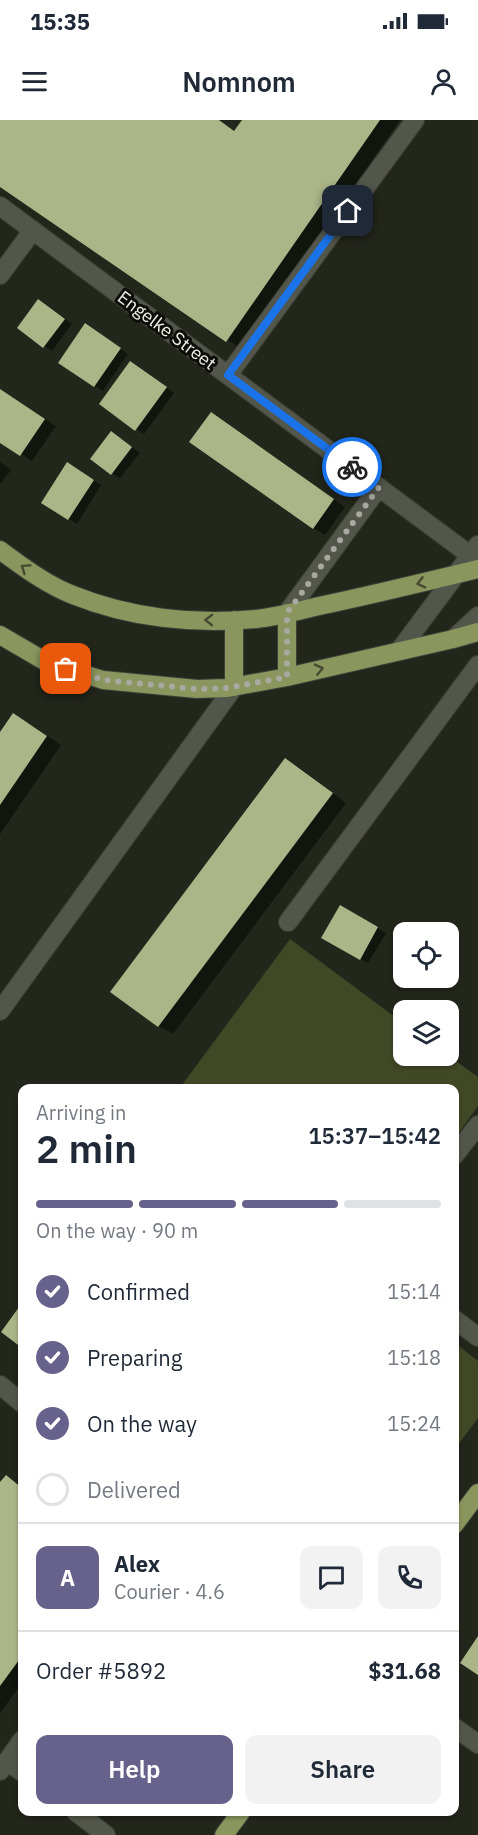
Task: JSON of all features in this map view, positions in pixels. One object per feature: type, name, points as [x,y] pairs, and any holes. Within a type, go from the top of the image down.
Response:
[{"type":"main road","points":[[0,550],[28,571],[72,595],[117,610],[164,619],[257,619],[397,590],[455,575],[476,557]]},
{"type":"main road","points":[[287,613],[287,677]]},
{"type":"main road","points":[[234,620],[234,687]]},
{"type":"main road","points":[[0,635],[48,663],[104,680],[197,689],[234,687],[287,677],[478,632]]},
{"type":"main road","points":[[459,1517],[478,1492]]},
{"type":"main road","points":[[224,1835],[238,1816]]},
{"type":"street","points":[[228,375],[415,120]]},
{"type":"street","name":"Engelke Street","points":[[0,206],[476,557]]},
{"type":"street","points":[[0,275],[33,230]]},
{"type":"street","points":[[287,613],[379,487]]},
{"type":"street","points":[[399,651],[455,575]]},
{"type":"street","points":[[453,639],[478,616]]},
{"type":"street","points":[[288,922],[478,665]]},
{"type":"street","points":[[0,1011],[234,687]]},
{"type":"street","points":[[459,1150],[478,1125]]},
{"type":"street","points":[[459,1323],[478,1337]]},
{"type":"street","points":[[0,1385],[18,1400]]},
{"type":"street","points":[[459,1731],[478,1744]]},
{"type":"street","points":[[4,1766],[18,1746]]},
{"type":"street","points":[[81,1816],[106,1835]]},
{"type":"green space","points":[[290,939],[393,1016],[393,1066],[459,1066],[459,1063],[478,1077],[478,1106],[459,1132],[459,1084],[183,1084]]},
{"type":"green space","points":[[459,1346],[478,1361],[478,1418],[459,1444]]},
{"type":"building","points":[[0,120],[219,120],[234,131],[242,120],[380,120],[226,342],[0,187]]},
{"type":"building","points":[[38,299],[65,319],[43,348],[17,328]]},
{"type":"building","points":[[85,323],[121,348],[94,387],[58,363]]},
{"type":"building","points":[[130,361],[167,387],[135,431],[99,404]]},
{"type":"building","points":[[0,389],[45,419],[20,456],[0,443]]},
{"type":"building","points":[[211,412],[334,499],[313,529],[189,442]]},
{"type":"building","points":[[111,431],[132,447],[111,475],[90,459]]},
{"type":"building","points":[[67,462],[94,480],[68,520],[41,503]]},
{"type":"building","points":[[13,713],[47,736],[0,805],[0,732]]},
{"type":"building","points":[[285,758],[333,793],[158,1027],[110,992]]},
{"type":"building","points":[[340,905],[378,927],[360,960],[321,938]]},
{"type":"building","points":[[18,1309],[18,1345],[1,1332]]},
{"type":"building","points":[[6,1475],[18,1485],[18,1661],[0,1686],[0,1482]]},
{"type":"building","points":[[478,1636],[478,1675],[460,1663]]},
{"type":"way so far","points":[[66,669],[104,680],[197,689],[227,688],[287,677],[287,613],[379,487],[352,467]]},
{"type":"route","points":[[348,211],[228,375],[352,467]]}]
